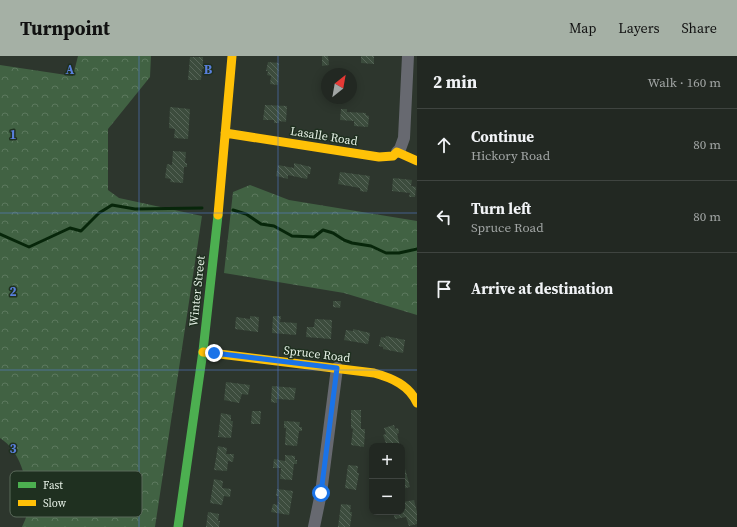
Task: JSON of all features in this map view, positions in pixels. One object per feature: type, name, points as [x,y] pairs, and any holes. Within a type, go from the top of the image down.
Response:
[{"type":"street","name":"Winter Street","points":[[178,527],[203,352],[232,56]]},
{"type":"street","points":[[408,56],[404,138],[400,150],[397,152],[417,161]]},
{"type":"street","name":"Lasalle Road","points":[[225,133],[379,157],[393,156],[397,152]]},
{"type":"street","name":"Spruce Road","points":[[203,352],[374,373],[393,379],[405,388],[417,402]]},
{"type":"street","points":[[314,527],[321,493],[337,368]]},
{"type":"green space","points":[[78,56],[151,56],[150,77],[108,129],[108,190],[119,198],[202,216],[155,527],[22,527],[26,517],[142,517],[142,471],[23,471],[14,452],[8,444],[0,438],[0,65],[73,76]]},
{"type":"green space","points":[[250,185],[289,200],[417,221],[417,315],[344,293],[224,273],[233,192]]},
{"type":"building","points":[[322,56],[328,56],[329,65],[322,66]]},
{"type":"building","points":[[361,56],[374,56],[374,64],[361,63]]},
{"type":"building","points":[[190,57],[203,57],[204,69],[202,69],[201,80],[188,80]]},
{"type":"building","points":[[268,62],[279,63],[278,85],[270,84],[271,76],[267,75],[268,71],[266,71]]},
{"type":"building","points":[[265,105],[287,106],[286,122],[279,121],[279,123],[274,123],[274,120],[263,120]]},
{"type":"building","points":[[170,107],[190,109],[188,139],[174,138],[175,129],[169,128]]},
{"type":"building","points":[[341,109],[347,109],[347,112],[366,113],[366,115],[369,116],[368,127],[354,126],[354,121],[340,120]]},
{"type":"building","points":[[173,151],[186,152],[185,163],[187,163],[187,167],[184,167],[183,183],[170,182],[171,179],[165,178],[167,164],[172,165]]},
{"type":"building","points":[[294,163],[311,167],[310,174],[308,174],[307,179],[288,175],[288,179],[276,176],[278,165],[294,168]]},
{"type":"building","points":[[340,172],[370,176],[367,192],[360,191],[360,188],[338,184]]},
{"type":"building","points":[[393,178],[412,180],[411,186],[416,187],[415,197],[409,197],[410,193],[392,191]]},
{"type":"building","points":[[333,301],[341,301],[340,308],[333,307]]},
{"type":"building","points":[[250,316],[259,317],[258,332],[235,329],[236,317],[250,319]]},
{"type":"building","points":[[273,316],[281,316],[280,322],[297,323],[296,335],[272,333]]},
{"type":"building","points":[[315,319],[332,320],[331,339],[306,337],[307,327],[314,327]]},
{"type":"building","points":[[353,329],[370,333],[368,344],[344,340],[346,330],[353,331]]},
{"type":"building","points":[[386,336],[405,340],[403,353],[383,349],[383,347],[379,346],[381,337],[385,338]]},
{"type":"building","points":[[226,382],[250,385],[248,395],[242,394],[239,403],[224,400]]},
{"type":"building","points":[[272,386],[296,388],[294,400],[277,399],[277,403],[271,402]]},
{"type":"building","points":[[351,410],[361,410],[361,429],[365,429],[364,447],[351,445],[353,429],[351,428]]},
{"type":"building","points":[[252,411],[261,411],[260,424],[251,424]]},
{"type":"building","points":[[221,413],[231,415],[231,421],[233,421],[231,438],[218,437]]},
{"type":"building","points":[[284,421],[300,422],[299,427],[302,427],[302,431],[299,431],[297,446],[285,445],[286,428],[284,428]]},
{"type":"building","points":[[394,425],[395,429],[398,428],[399,433],[397,434],[399,443],[386,443],[383,435],[386,434],[384,428]]},
{"type":"building","points":[[218,446],[227,448],[226,454],[234,454],[233,462],[228,461],[227,471],[214,470]]},
{"type":"building","points":[[285,455],[295,456],[295,460],[297,460],[297,464],[294,464],[292,480],[280,479],[281,468],[273,468],[274,459],[285,461]]},
{"type":"building","points":[[348,465],[358,466],[357,473],[359,473],[356,490],[345,488]]},
{"type":"building","points":[[405,469],[410,487],[405,488]]},
{"type":"building","points":[[214,479],[223,481],[222,488],[231,489],[230,497],[224,496],[222,505],[210,503]]},
{"type":"building","points":[[277,489],[293,491],[289,515],[271,512],[273,504],[278,505],[279,496],[276,496]]},
{"type":"building","points":[[414,500],[417,512],[417,524],[409,526],[406,517],[395,519],[394,515],[405,515],[405,502]]},
{"type":"building","points":[[341,504],[351,505],[350,512],[352,512],[350,527],[338,527]]},
{"type":"building","points":[[208,512],[219,514],[219,527],[206,527]]},
{"type":"waterway","points":[[0,234],[29,247],[70,228],[81,231],[99,213],[112,205],[135,209],[202,208]]},
{"type":"waterway","points":[[233,210],[246,214],[261,224],[274,226],[292,236],[314,237],[323,230],[333,233],[352,243],[371,246],[386,253],[399,253],[417,249]]},
{"type":"traffic: fast","points":[[178,527],[203,351],[218,215]]},
{"type":"traffic: slow","points":[[218,215],[232,56]]},
{"type":"traffic: slow","points":[[225,133],[379,157],[393,156],[397,152],[417,161]]},
{"type":"traffic: slow","points":[[203,352],[374,373],[387,377],[405,387],[417,403]]},
{"type":"route","points":[[214,353],[337,368],[321,493]]}]
